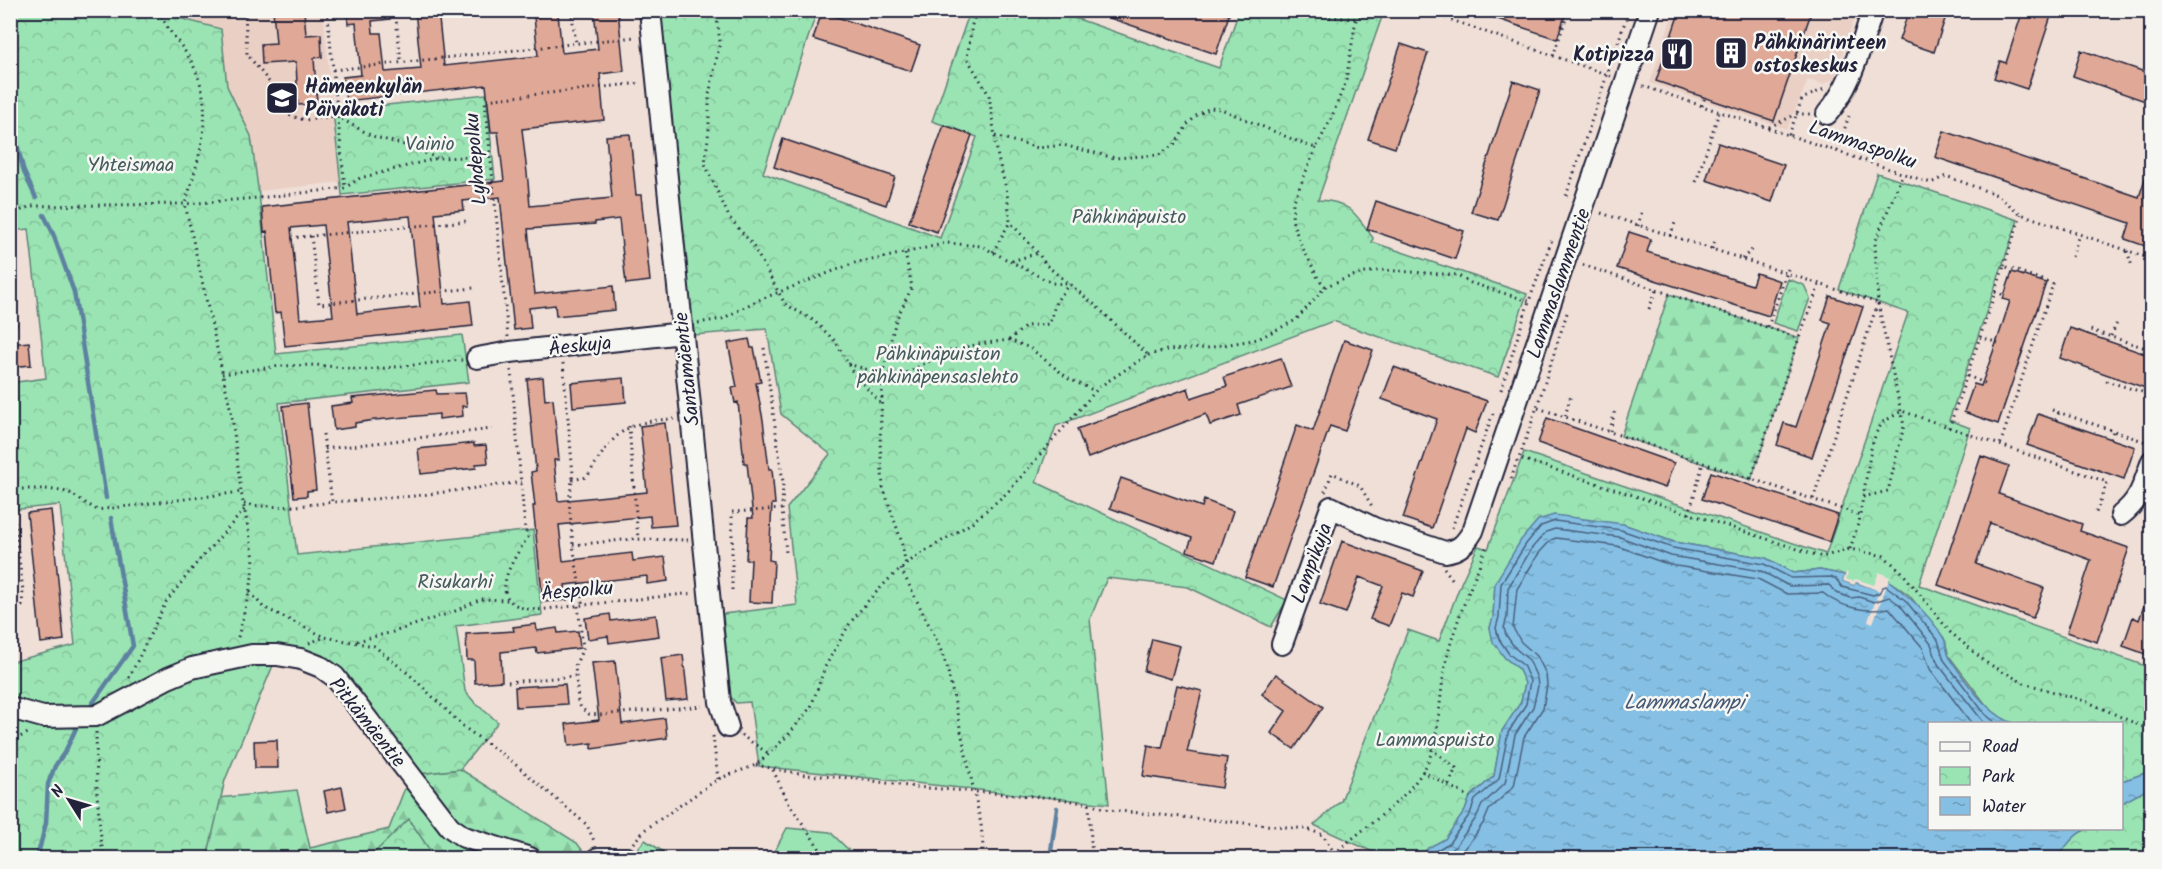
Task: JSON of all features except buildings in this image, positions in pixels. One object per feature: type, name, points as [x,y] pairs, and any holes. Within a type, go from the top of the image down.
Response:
[{"type":"street","name":"Santamäentie","points":[[650,10],[720,702],[720,729]]},
{"type":"street","name":"Lammaslammentie","points":[[1451,551],[1466,543],[1509,455],[1650,10]]},
{"type":"street","points":[[1827,114],[1846,87],[1873,10]]},
{"type":"street","name":"Äeskuja","points":[[477,358],[510,361],[561,347],[682,329]]},
{"type":"street","points":[[2121,515],[2134,504],[2141,493],[2149,452]]},
{"type":"street","name":"Lampikuja","points":[[1282,644],[1331,507],[1374,528],[1451,551]]},
{"type":"street","name":"Pitkämäentie","points":[[10,708],[43,717],[96,716],[192,668],[252,655],[301,659],[321,667],[335,677],[450,826],[464,837],[530,858]]},
{"type":"path","points":[[160,10],[163,21],[199,75],[205,95],[206,122],[185,204],[232,416],[241,492],[254,558],[249,591],[237,640],[240,657]]},
{"type":"path","points":[[245,10],[247,54],[285,102],[288,115],[305,120],[338,117],[372,136],[438,158]]},
{"type":"path","points":[[327,10],[345,188]]},
{"type":"path","points":[[395,10],[400,62]]},
{"type":"path","points":[[571,10],[576,43]]},
{"type":"path","points":[[716,10],[720,42],[709,95],[709,129],[705,164],[729,218],[752,244],[785,304],[813,320],[836,342],[853,373],[881,404]]},
{"type":"path","points":[[977,10],[972,25],[967,58],[988,95],[998,158],[1007,192],[1010,222],[993,252]]},
{"type":"path","points":[[1313,10],[1330,17],[1356,19],[1371,10]]},
{"type":"path","name":"Lammaspolku","points":[[1423,10],[1606,75],[1931,183],[1946,176],[1997,195],[2021,214],[2151,259]]},
{"type":"path","points":[[1553,56],[1569,10]]},
{"type":"path","points":[[1564,205],[1629,10]]},
{"type":"path","points":[[1326,286],[1318,278],[1299,240],[1292,220],[1293,203],[1346,81],[1356,19]]},
{"type":"path","points":[[333,70],[639,37]]},
{"type":"path","name":"Lyhdepolku","points":[[510,361],[485,100],[658,82]]},
{"type":"path","points":[[1702,106],[1705,97]]},
{"type":"path","points":[[994,136],[1038,148],[1063,146],[1115,158],[1159,155],[1175,144],[1196,116],[1210,108],[1221,109],[1306,146],[1316,148]]},
{"type":"path","points":[[1696,182],[1719,112]]},
{"type":"path","points":[[1767,128],[1797,114],[1789,135]]},
{"type":"path","points":[[10,215],[31,206],[185,204],[345,188],[360,178],[438,158],[489,156]]},
{"type":"path","points":[[1863,497],[1888,491],[1904,426],[1878,303],[1875,242],[1903,173]]},
{"type":"path","points":[[1638,226],[1642,210]]},
{"type":"path","points":[[1601,213],[1878,303]]},
{"type":"path","points":[[1949,428],[2021,214]]},
{"type":"path","points":[[291,238],[467,221]]},
{"type":"path","points":[[1010,222],[1046,265],[1095,305],[1148,355]]},
{"type":"path","points":[[1670,236],[1675,224]]},
{"type":"path","points":[[1499,395],[1556,227]]},
{"type":"path","points":[[2072,256],[2079,234]]},
{"type":"path","points":[[311,236],[318,304],[474,288]]},
{"type":"path","points":[[1711,250],[1715,240]]},
{"type":"path","points":[[682,329],[722,319],[778,293],[857,262],[947,243],[981,246],[1052,283],[1069,284]]},
{"type":"path","points":[[1742,260],[1754,248]]},
{"type":"path","points":[[2127,251],[2132,266]]},
{"type":"path","points":[[905,253],[912,287],[896,320],[883,374],[880,442],[883,487],[901,540],[906,565]]},
{"type":"path","points":[[1012,261],[1038,253]]},
{"type":"path","points":[[1583,266],[1799,338]]},
{"type":"path","points":[[2000,445],[2053,284],[2004,266]]},
{"type":"path","points":[[1768,327],[1788,269]]},
{"type":"path","points":[[249,591],[263,607],[325,636],[374,646],[410,675],[465,728],[509,759],[586,825],[611,858],[646,829],[718,779],[756,765],[769,754],[811,707],[825,667],[850,623],[868,601],[906,565],[970,524],[1007,493],[1095,391],[1148,355],[1167,350],[1207,348],[1258,339],[1296,320],[1326,286],[1355,275],[1381,270],[1457,275],[1472,283],[1529,301]]},
{"type":"path","points":[[1009,340],[1026,326],[1049,324],[1056,302],[1069,284]]},
{"type":"path","points":[[1751,480],[1819,285]]},
{"type":"path","points":[[1649,309],[1656,290]]},
{"type":"path","points":[[1995,292],[2004,295]]},
{"type":"path","points":[[1813,499],[1878,303]]},
{"type":"path","points":[[2110,336],[2118,321]]},
{"type":"path","points":[[10,325],[19,324]]},
{"type":"path","points":[[2088,335],[2090,330],[2151,350]]},
{"type":"path","points":[[2142,353],[2149,331]]},
{"type":"path","points":[[1980,337],[1998,343]]},
{"type":"path","points":[[848,364],[883,374],[906,373],[950,351],[1009,340],[1030,348],[1069,379],[1095,391]]},
{"type":"path","points":[[561,347],[572,480],[569,501],[573,545],[583,606]]},
{"type":"path","points":[[764,348],[783,482],[782,509],[786,553]]},
{"type":"path","points":[[222,374],[304,365],[366,370],[477,358]]},
{"type":"path","points":[[509,600],[504,587],[510,566],[528,537],[525,529],[510,361]]},
{"type":"path","points":[[1967,376],[1985,382]]},
{"type":"path","points":[[2106,381],[2151,395]]},
{"type":"path","points":[[1565,416],[1571,395]]},
{"type":"path","points":[[1453,580],[1441,563],[1451,551],[1495,406]]},
{"type":"path","points":[[1538,408],[1860,515]]},
{"type":"path","points":[[1610,431],[1615,410]]},
{"type":"path","points":[[2052,410],[2113,431],[2149,452]]},
{"type":"path","points":[[1850,549],[1860,515],[1871,449],[1876,433],[1883,422],[1902,411],[2107,482],[2096,513]]},
{"type":"path","points":[[2056,420],[2059,412]]},
{"type":"path","points":[[572,480],[587,477],[606,446],[629,426],[651,420],[678,419]]},
{"type":"path","points":[[629,426],[638,539]]},
{"type":"path","points":[[10,428],[13,436],[17,489]]},
{"type":"path","points":[[325,449],[492,429]]},
{"type":"path","points":[[2111,439],[2113,431]]},
{"type":"path","points":[[323,434],[332,502]]},
{"type":"path","points":[[1508,488],[1509,455],[1822,557],[1850,549],[1884,556],[1901,571],[1950,632],[1987,663],[2024,683],[2088,702],[2151,730]]},
{"type":"path","points":[[1689,514],[1703,463]]},
{"type":"path","points":[[244,504],[262,507],[286,505],[295,507],[414,496],[522,482]]},
{"type":"path","points":[[10,489],[46,489],[68,492],[98,510],[241,492]]},
{"type":"path","points":[[128,681],[166,602],[245,509]]},
{"type":"path","points":[[732,590],[732,512],[782,509]]},
{"type":"path","points":[[10,608],[22,606],[23,591],[14,517]]},
{"type":"path","points":[[1330,858],[1411,788],[1426,765],[1436,729],[1444,669],[1455,626],[1489,538]]},
{"type":"path","points":[[573,545],[638,539],[674,541],[693,539]]},
{"type":"path","points":[[901,569],[938,643],[947,667],[981,824],[984,858]]},
{"type":"path","name":"Äespolku","points":[[354,642],[453,612],[481,598],[509,600],[518,606],[537,610],[709,591]]},
{"type":"path","points":[[578,606],[583,648],[575,666],[578,701],[581,708],[589,714],[627,714],[710,705]]},
{"type":"path","points":[[306,644],[325,636]]},
{"type":"path","points":[[508,682],[576,676]]},
{"type":"path","points":[[96,716],[97,794],[103,858]]},
{"type":"path","points":[[718,779],[720,729],[769,754]]},
{"type":"path","points":[[1431,749],[1456,768],[1448,786]]},
{"type":"path","points":[[756,765],[805,776],[851,778],[915,787],[1056,798],[1109,810],[1307,830],[1323,835],[1335,854]]},
{"type":"path","points":[[773,770],[788,802],[826,858]]},
{"type":"path","points":[[1422,771],[1470,797]]},
{"type":"path","points":[[1089,804],[1092,858]]},
{"type":"shaded area","name":"Hämeenkylän Päiväkoti","points":[[172,10],[323,11],[340,182],[259,191],[251,136],[227,86],[221,29],[171,16]]},
{"type":"shaded area","name":"Pähkinärinteen ostoskeskus","points":[[1674,11],[1857,11],[1834,79],[1822,84],[1808,80],[1787,129],[1650,83]]},
{"type":"green space","name":"Yhteismaa","points":[[23,10],[172,11],[171,16],[221,29],[227,86],[251,136],[276,354],[462,335],[469,382],[279,403],[297,555],[533,530],[542,615],[456,626],[465,691],[475,703],[498,722],[460,769],[410,775],[335,677],[277,656],[225,780],[207,858],[11,858],[11,662],[75,645],[60,505],[11,510],[10,383],[46,378],[29,229],[11,231],[11,12]]},
{"type":"green space","name":"Pähkinäpuisto","points":[[658,11],[817,11],[763,173],[940,238],[977,137],[932,121],[970,11],[1055,11],[1219,68],[1239,11],[1384,11],[1318,200],[1338,203],[1351,210],[1373,238],[1372,242],[1527,294],[1498,377],[1333,321],[1056,426],[1036,482],[1287,600],[1271,627],[1188,587],[1107,578],[1090,619],[1109,804],[759,766],[750,702],[736,703],[730,696],[723,614],[797,605],[787,508],[830,454],[781,414],[767,329],[694,335]]},
{"type":"green space","name":"Vainio","points":[[486,94],[495,179],[342,195],[333,111]]},
{"type":"green space","name":"Lammaspuisto","points":[[1877,173],[2018,220],[1949,420],[1970,428],[1919,585],[2151,668],[2151,771],[2123,781],[2123,722],[2003,721],[1990,710],[1949,656],[1944,638],[1909,595],[1881,575],[1875,589],[1843,581],[1845,575],[1820,570],[1793,573],[1766,558],[1674,542],[1623,524],[1495,583],[1490,628],[1505,658],[1518,668],[1525,683],[1521,702],[1502,731],[1494,776],[1470,797],[1465,811],[1445,839],[1428,848],[1419,858],[1386,858],[1314,825],[1341,801],[1408,630],[1439,641],[1478,546],[1488,549],[1524,452],[1826,554],[1908,313],[1839,289]]},
{"type":"green space","points":[[1788,279],[1804,285],[1810,298],[1798,331],[1773,323]]},
{"type":"green space","points":[[1669,294],[1799,338],[1751,480],[1621,436]]},
{"type":"green space","points":[[460,769],[577,843],[588,858],[62,858],[218,798],[297,790],[310,848],[389,829],[410,775]]},
{"type":"green space","points":[[2151,786],[2151,858],[2056,858],[2083,831],[2123,830],[2123,802]]},
{"type":"green space","points":[[409,819],[435,858],[281,858],[375,852]]},
{"type":"green space","points":[[787,828],[830,832],[857,858],[771,858]]},
{"type":"green space","points":[[645,840],[673,858],[640,858],[637,854]]},
{"type":"water","name":"Lammaslampi","points":[[1554,515],[1623,524],[1674,542],[1766,558],[1793,573],[1820,570],[1845,575],[1843,581],[1854,585],[1855,582],[1875,589],[1880,574],[1930,619],[1944,639],[1950,658],[1978,696],[1996,713],[2012,722],[1928,722],[1928,830],[2083,830],[2056,858],[1419,858],[1428,848],[1445,839],[1465,811],[1470,797],[1494,776],[1502,731],[1521,702],[1525,683],[1518,668],[1505,658],[1493,642],[1490,628],[1495,583],[1521,540],[1538,520]]},
{"type":"water","points":[[2151,771],[2150,788],[2123,802],[2123,781]]},
{"type":"pier","points":[[1846,572],[1848,574],[1846,579],[1852,581],[1856,579],[1874,585],[1879,572],[1890,577],[1873,623],[1868,621],[1879,591],[1856,582],[1854,585],[1843,581]]},
{"type":"waterway","points":[[10,116],[24,172],[36,198]]},
{"type":"waterway","points":[[44,215],[74,292],[106,498]]},
{"type":"waterway","points":[[92,704],[133,646],[111,518]]},
{"type":"waterway","points":[[37,858],[46,823],[48,784],[77,726]]},
{"type":"waterway","points":[[1050,858],[1057,808]]},
{"type":"place","name":"Pähkinärinteen ostoskeskus","points":[[1731,53]]},
{"type":"place","name":"Kotipizza","points":[[1677,54]]},
{"type":"place","name":"Hämeenkylän Päiväkoti","points":[[282,98]]},
{"type":"park label","name":"Pähkinäpuiston pähkinäpensaslehto","points":[[938,364]]},
{"type":"park label","name":"Risukarhi","points":[[455,581]]}]
